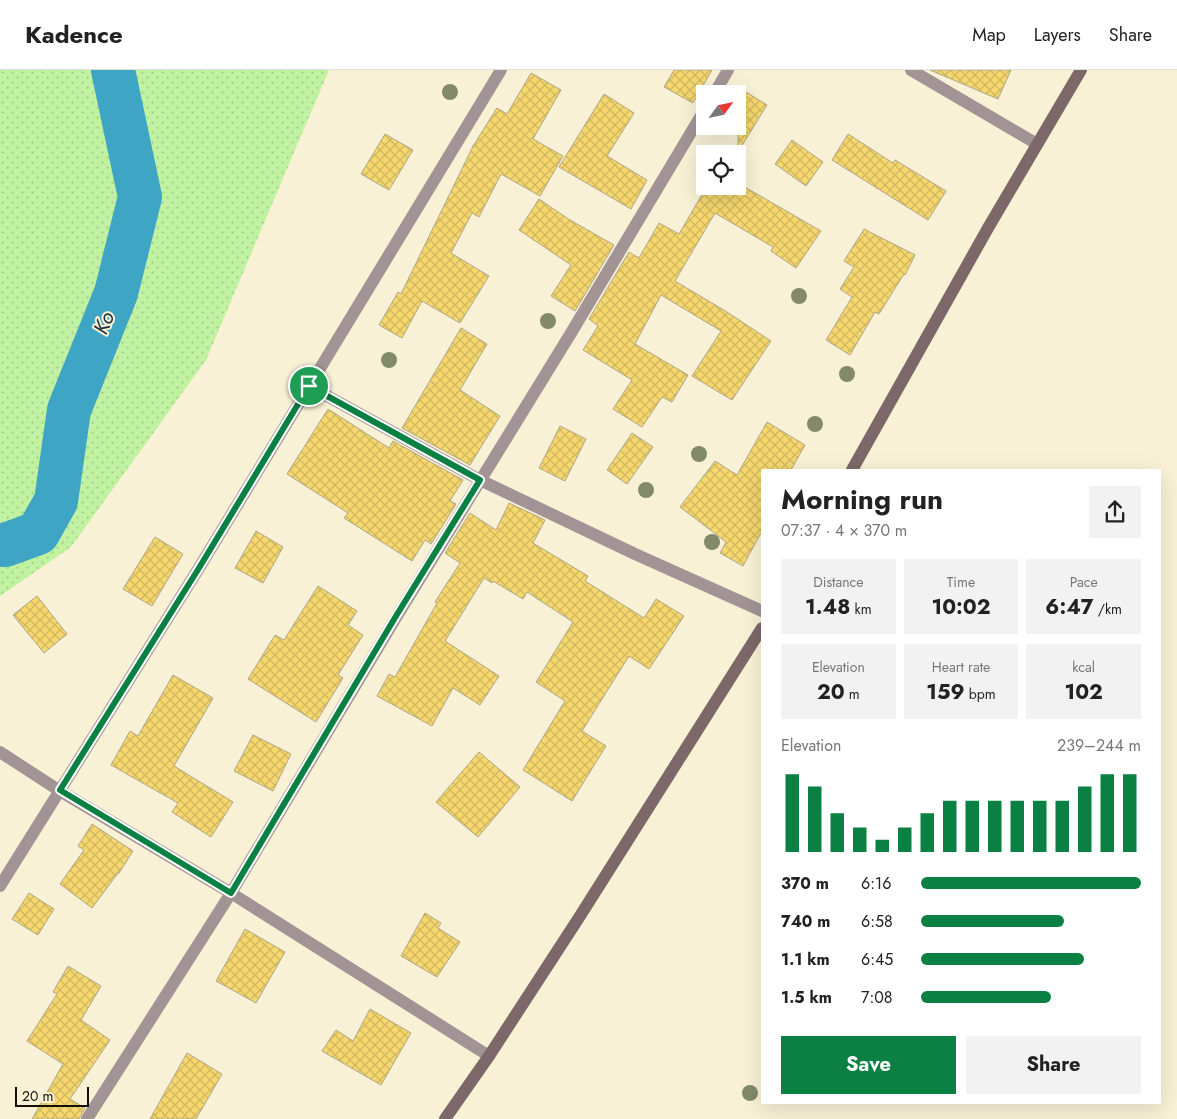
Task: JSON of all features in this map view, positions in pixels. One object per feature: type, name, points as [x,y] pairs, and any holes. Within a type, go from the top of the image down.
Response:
[{"type":"main road","points":[[853,469],[988,228],[1080,70]]},
{"type":"main road","points":[[445,1119],[489,1056],[761,630]]},
{"type":"street","points":[[0,886],[199,568],[501,70]]},
{"type":"street","points":[[719,85],[728,70]]},
{"type":"street","points":[[911,70],[1037,144]]},
{"type":"street","points":[[87,1119],[231,893],[396,616],[696,124]]},
{"type":"street","points":[[309,386],[480,480],[635,554],[761,611]]},
{"type":"street","points":[[0,752],[231,893],[489,1056]]},
{"type":"green space","points":[[0,70],[329,70],[206,360],[71,547],[0,596]]},
{"type":"building","points":[[674,70],[712,70],[703,85],[696,85],[696,98],[693,103],[664,87]]},
{"type":"building","points":[[930,70],[1011,70],[998,99]]},
{"type":"building","points":[[531,73],[561,90],[533,139],[563,156],[540,196],[501,174],[479,217],[472,213],[451,253],[489,276],[460,323],[422,301],[402,338],[379,325],[398,292],[401,294],[473,146],[497,108],[507,114]]},
{"type":"building","points":[[746,92],[767,105],[742,145],[738,145],[738,135],[746,135]]},
{"type":"building","points":[[604,94],[634,113],[607,156],[647,180],[631,209],[559,167]]},
{"type":"building","points":[[385,134],[413,150],[389,190],[361,174]]},
{"type":"building","points":[[848,134],[893,163],[895,160],[946,191],[928,220],[832,160]]},
{"type":"building","points":[[792,140],[823,162],[806,186],[775,164]]},
{"type":"building","points":[[746,188],[821,231],[796,268],[771,251],[773,247],[715,213],[675,281],[771,341],[732,400],[692,376],[721,331],[661,295],[635,344],[688,375],[672,402],[662,397],[642,427],[613,409],[632,380],[583,350],[598,326],[589,319],[629,252],[639,258],[659,223],[679,234],[702,195],[746,195]]},
{"type":"building","points":[[539,199],[570,220],[614,245],[575,311],[551,296],[571,265],[519,230]]},
{"type":"building","points":[[864,229],[915,255],[905,275],[879,314],[875,312],[850,355],[826,340],[852,297],[840,289],[854,267],[844,261]]},
{"type":"building","points":[[461,328],[487,344],[460,390],[500,416],[470,465],[402,428]]},
{"type":"building","points":[[328,409],[389,448],[393,441],[463,480],[450,501],[456,504],[431,544],[425,540],[412,561],[344,518],[348,513],[287,474]]},
{"type":"building","points":[[767,422],[805,445],[792,469],[761,469],[761,533],[743,566],[720,553],[726,542],[680,507],[715,461],[737,475]]},
{"type":"building","points":[[560,426],[586,439],[565,481],[539,468]]},
{"type":"building","points":[[632,433],[653,447],[627,484],[607,470]]},
{"type":"building","points":[[509,503],[545,520],[533,543],[588,576],[585,581],[644,618],[656,599],[684,616],[649,669],[629,656],[582,731],[606,746],[572,801],[523,770],[565,701],[536,682],[573,622],[527,592],[523,599],[493,581],[492,583],[484,578],[445,641],[499,676],[480,705],[453,688],[432,726],[377,696],[389,674],[395,677],[437,603],[435,602],[460,563],[445,553],[470,513],[496,530]]},
{"type":"building","points":[[256,531],[283,547],[263,583],[235,568]]},
{"type":"building","points":[[155,537],[183,554],[152,606],[123,589]]},
{"type":"building","points":[[318,586],[357,611],[348,625],[363,635],[338,675],[343,678],[316,722],[248,679],[275,635],[284,640]]},
{"type":"building","points":[[37,596],[67,634],[44,653],[13,615]]},
{"type":"building","points":[[173,675],[213,698],[174,766],[233,802],[211,837],[172,812],[178,803],[111,765],[130,731],[138,736]]},
{"type":"building","points":[[253,735],[291,754],[273,791],[234,771]]},
{"type":"building","points":[[479,752],[520,787],[478,837],[436,802]]},
{"type":"building","points":[[92,824],[133,851],[92,908],[60,884],[84,850],[78,846]]},
{"type":"building","points":[[29,893],[54,909],[38,935],[12,919]]},
{"type":"building","points":[[425,913],[441,923],[438,928],[460,942],[437,977],[401,956]]},
{"type":"building","points":[[245,929],[285,952],[256,1003],[216,981]]},
{"type":"building","points":[[68,966],[101,986],[81,1020],[110,1040],[70,1099],[85,1108],[79,1119],[32,1119],[63,1064],[27,1041],[57,994],[53,992]]},
{"type":"building","points":[[370,1009],[411,1033],[381,1085],[322,1051],[336,1030],[353,1041]]},
{"type":"building","points":[[187,1053],[222,1074],[196,1119],[150,1119]]},
{"type":"waterway","name":"Ko","points":[[0,545],[5,545],[38,533],[56,501],[69,410],[116,293],[140,197],[113,70]]},
{"type":"route","points":[[309,386],[480,480],[396,616],[231,893],[60,790],[199,568],[309,386]]}]
